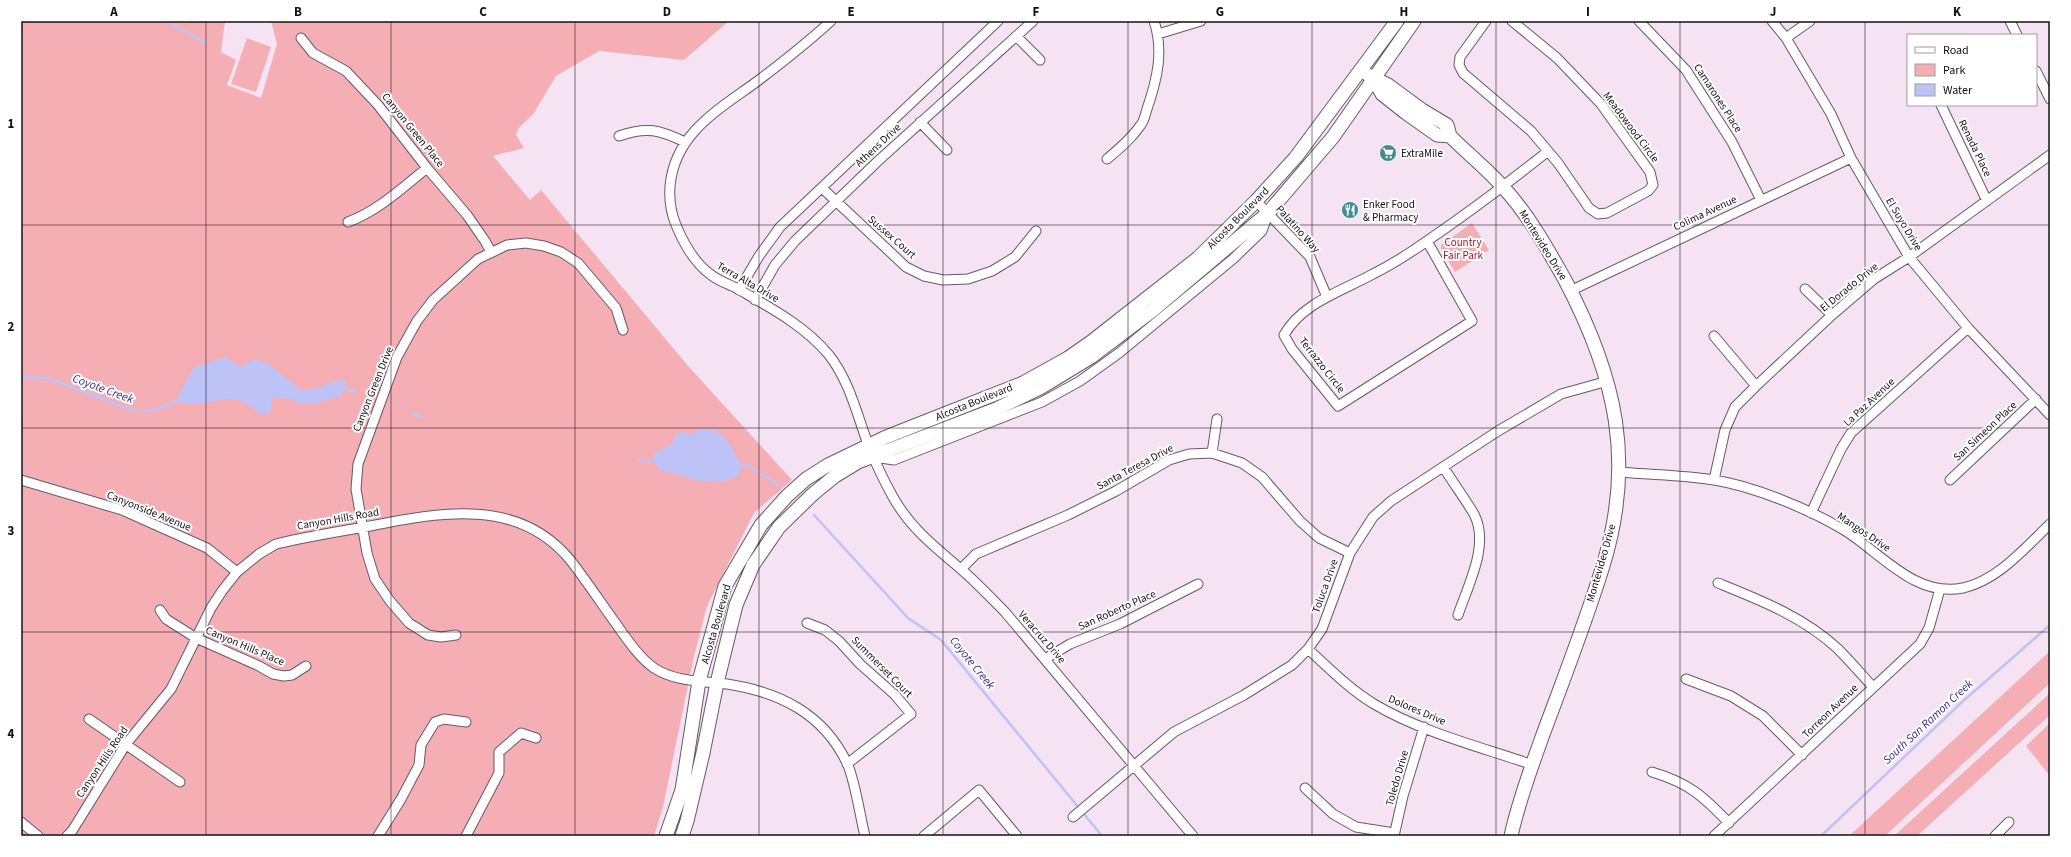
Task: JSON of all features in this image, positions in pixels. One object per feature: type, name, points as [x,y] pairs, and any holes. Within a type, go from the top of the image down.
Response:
[{"type":"main road","name":"Alcosta Boulevard","points":[[682,836],[687,821],[717,683],[736,605],[753,565],[779,527],[813,494],[835,476],[858,462],[871,451],[1023,383],[1068,358],[1091,342],[1198,258],[1256,201],[1296,157],[1397,21]]},
{"type":"main road","name":"Alcosta Boulevard","points":[[666,836],[682,790],[699,681],[725,586],[761,525],[787,496],[806,479],[828,465],[1003,406],[1040,388],[1092,357],[1153,310],[1268,212],[1333,137],[1414,21]]},
{"type":"main road","points":[[1361,70],[1374,79]]},
{"type":"main road","name":"Montevideo Drive","points":[[1374,79],[1382,94],[1406,113],[1437,135],[1450,136],[1503,186],[1527,217],[1554,261],[1597,348],[1608,381],[1614,408],[1620,472],[1612,533],[1602,569],[1533,765],[1512,836]]},
{"type":"street","name":"Terra Alta Drive","points":[[831,21],[802,47],[710,115],[685,142],[676,158],[671,176],[669,196],[672,215],[684,244],[709,274],[787,318],[809,334],[829,356],[854,400],[871,451]]},
{"type":"street","name":"Athens Drive","points":[[739,290],[759,256],[780,227],[998,21]]},
{"type":"street","name":"Athens Drive","points":[[755,300],[783,253],[835,201],[920,122],[1033,21]]},
{"type":"street","points":[[1107,159],[1124,145],[1141,125],[1155,88],[1159,62],[1158,34],[1154,21]]},
{"type":"street","points":[[1158,34],[1201,21]]},
{"type":"street","name":"Meadowood Circle","points":[[1486,21],[1460,58],[1459,65],[1463,73],[1531,131],[1558,164],[1589,208],[1598,214],[1607,213],[1648,190],[1653,185],[1650,172],[1601,104],[1557,58],[1512,21]]},
{"type":"street","name":"Camarones Place","points":[[1639,21],[1686,70],[1732,142],[1761,200]]},
{"type":"street","name":"El Suyo Drive","points":[[1772,21],[1786,38],[1831,114],[1851,158],[1909,257],[1968,328],[2050,414]]},
{"type":"street","points":[[1786,38],[1810,21]]},
{"type":"street","points":[[2010,21],[2016,34]]},
{"type":"street","points":[[1016,36],[1040,60]]},
{"type":"street","name":"Canyon Green Place","points":[[301,38],[313,53],[346,71],[378,105],[426,168],[467,215],[491,252]]},
{"type":"street","points":[[2037,74],[2050,99]]},
{"type":"street","name":"Renada Place","points":[[1941,106],[1987,200]]},
{"type":"street","points":[[920,122],[947,150]]},
{"type":"street","points":[[619,136],[632,131],[651,130],[665,132],[685,142]]},
{"type":"street","points":[[1503,186],[1547,152]]},
{"type":"street","name":"El Dorado Drive","points":[[1714,480],[1725,430],[1735,407],[1756,386],[1832,315],[1874,279],[1909,257],[2050,155]]},
{"type":"street","name":"Colima Avenue","points":[[1570,291],[1851,158]]},
{"type":"street","points":[[348,222],[362,217],[383,203],[426,168]]},
{"type":"street","name":"Terrazzo Circle","points":[[1427,241],[1472,321],[1338,406],[1292,349],[1284,335],[1291,323],[1327,297],[1374,274],[1427,241],[1503,186]]},
{"type":"street","name":"Sussex Court","points":[[822,188],[906,267],[924,276],[943,280],[968,279],[992,271],[1015,257],[1036,231]]},
{"type":"street","name":"Palatino Way","points":[[1256,201],[1310,257],[1327,297]]},
{"type":"street","name":"Canyon Green Drive","points":[[456,635],[428,635],[409,623],[390,601],[375,579],[367,554],[356,489],[358,464],[397,357],[417,321],[434,300],[478,259],[507,245],[526,243],[544,246],[561,252],[578,263],[616,308],[623,330]]},
{"type":"street","points":[[1805,289],[1832,315]]},
{"type":"street","name":"La Paz Avenue","points":[[1811,513],[1841,449],[1851,433],[1968,328]]},
{"type":"street","points":[[1714,336],[1756,386]]},
{"type":"street","name":"Toluca Drive","points":[[1073,817],[1174,732],[1244,695],[1292,665],[1308,649],[1322,629],[1350,553],[1373,517],[1391,501],[1444,468],[1498,431],[1561,394],[1608,381]]},
{"type":"street","name":"San Simeon Place","points":[[1950,480],[2036,399]]},
{"type":"street","points":[[1212,453],[1217,419]]},
{"type":"street","name":"Veracruz Drive","points":[[871,451],[894,498],[913,526],[935,548],[961,569],[1005,612],[1193,836]]},
{"type":"street","name":"Santa Teresa Drive","points":[[961,569],[976,554],[1068,515],[1116,491],[1169,460],[1189,454],[1212,453],[1242,463],[1257,474],[1300,521],[1319,538],[1350,553]]},
{"type":"street","points":[[1444,468],[1475,516],[1480,535],[1478,555],[1458,614]]},
{"type":"street","name":"Mangos Drive","points":[[1620,472],[1714,480],[1752,489],[1811,513],[1844,530],[1913,580],[1940,589],[1962,588],[1985,579],[2002,568],[2050,524]]},
{"type":"street","name":"Canyonside Avenue","points":[[21,480],[122,510],[207,548],[237,572]]},
{"type":"street","name":"Canyon Hills Road","points":[[67,836],[72,831],[126,744],[171,690],[211,608],[237,572],[259,554],[276,544],[412,518],[448,514],[485,514],[508,518],[534,529],[555,543],[627,639],[654,667],[672,676],[755,689],[784,700],[813,718],[829,736],[847,764],[865,836]]},
{"type":"street","points":[[1718,583],[1766,602],[1805,624],[1837,648],[1873,687]]},
{"type":"street","name":"San Roberto Place","points":[[1046,659],[1070,644],[1120,624],[1198,584]]},
{"type":"street","name":"Torreon Avenue","points":[[1714,836],[1920,644],[1928,628],[1940,589]]},
{"type":"street","name":"Canyon Hills Place","points":[[160,610],[166,619],[196,638],[259,666],[273,674],[284,676],[292,675],[306,666]]},
{"type":"street","name":"Summerset Court","points":[[807,623],[825,630],[839,641],[860,664],[895,695],[911,714],[847,764]]},
{"type":"street","name":"Dolores Drive","points":[[1308,649],[1339,678],[1374,704],[1424,728],[1533,765]]},
{"type":"street","points":[[1686,679],[1731,696],[1763,716],[1802,755]]},
{"type":"street","points":[[89,719],[180,782]]},
{"type":"street","points":[[378,836],[401,799],[419,765],[421,745],[434,722],[444,719],[466,722]]},
{"type":"street","name":"Toledo Drive","points":[[1394,835],[1403,796],[1424,728]]},
{"type":"street","points":[[466,836],[499,773],[499,752],[521,733],[536,738]]},
{"type":"street","points":[[1652,772],[1669,777],[1691,787],[1729,823]]},
{"type":"street","points":[[1305,788],[1333,814],[1356,827],[1394,835]]},
{"type":"street","points":[[924,836],[979,790],[1017,836]]},
{"type":"street","points":[[21,822],[38,836]]},
{"type":"street","points":[[1994,836],[2009,822]]},
{"type":"green space","points":[[21,21],[225,21],[221,52],[236,60],[227,85],[261,98],[277,44],[271,21],[729,21],[684,60],[599,51],[556,76],[534,113],[518,129],[516,135],[524,148],[493,156],[530,200],[541,190],[689,367],[792,480],[754,513],[707,606],[694,656],[663,807],[654,836],[21,836]]},
{"type":"green space","points":[[247,38],[271,47],[256,92],[231,84]]},
{"type":"green space","name":"Country Fair Park","points":[[1472,223],[1489,250],[1455,272],[1441,249],[1441,245]]},
{"type":"green space","points":[[2050,651],[2050,683],[1885,836],[1849,836]]},
{"type":"green space","points":[[2050,693],[2050,715],[1917,836],[1894,836]]},
{"type":"green space","points":[[2050,723],[2050,776],[2026,746]]},
{"type":"water","points":[[226,357],[240,367],[255,359],[269,364],[301,390],[318,388],[334,381],[347,380],[341,396],[315,403],[298,403],[292,399],[272,398],[270,413],[260,414],[246,403],[233,399],[201,404],[186,404],[178,401],[177,398],[194,367]]},
{"type":"water","points":[[700,429],[715,431],[726,440],[742,465],[738,476],[729,480],[709,482],[660,470],[654,461],[654,454],[671,444],[676,433],[684,432],[691,435]]},
{"type":"waterway","points":[[166,21],[207,43]]},
{"type":"waterway","name":"Coyote Creek","points":[[21,377],[48,378],[132,410],[151,411],[178,401]]},
{"type":"waterway","name":"Coyote Creek","points":[[344,388],[356,392]]},
{"type":"waterway","name":"Coyote Creek","points":[[412,413],[422,417]]},
{"type":"waterway","name":"Coyote Creek","points":[[638,460],[654,461]]},
{"type":"waterway","name":"Coyote Creek","points":[[742,465],[749,466],[779,485]]},
{"type":"waterway","name":"Coyote Creek","points":[[814,515],[908,618],[941,640],[1102,836]]},
{"type":"waterway","name":"South San Ramon Creek","points":[[1821,836],[1961,703],[2050,625]]},
{"type":"place","name":"ExtraMile","points":[[1388,153]]},
{"type":"place","name":"Enker Food & Pharmacy","points":[[1350,210]]}]
